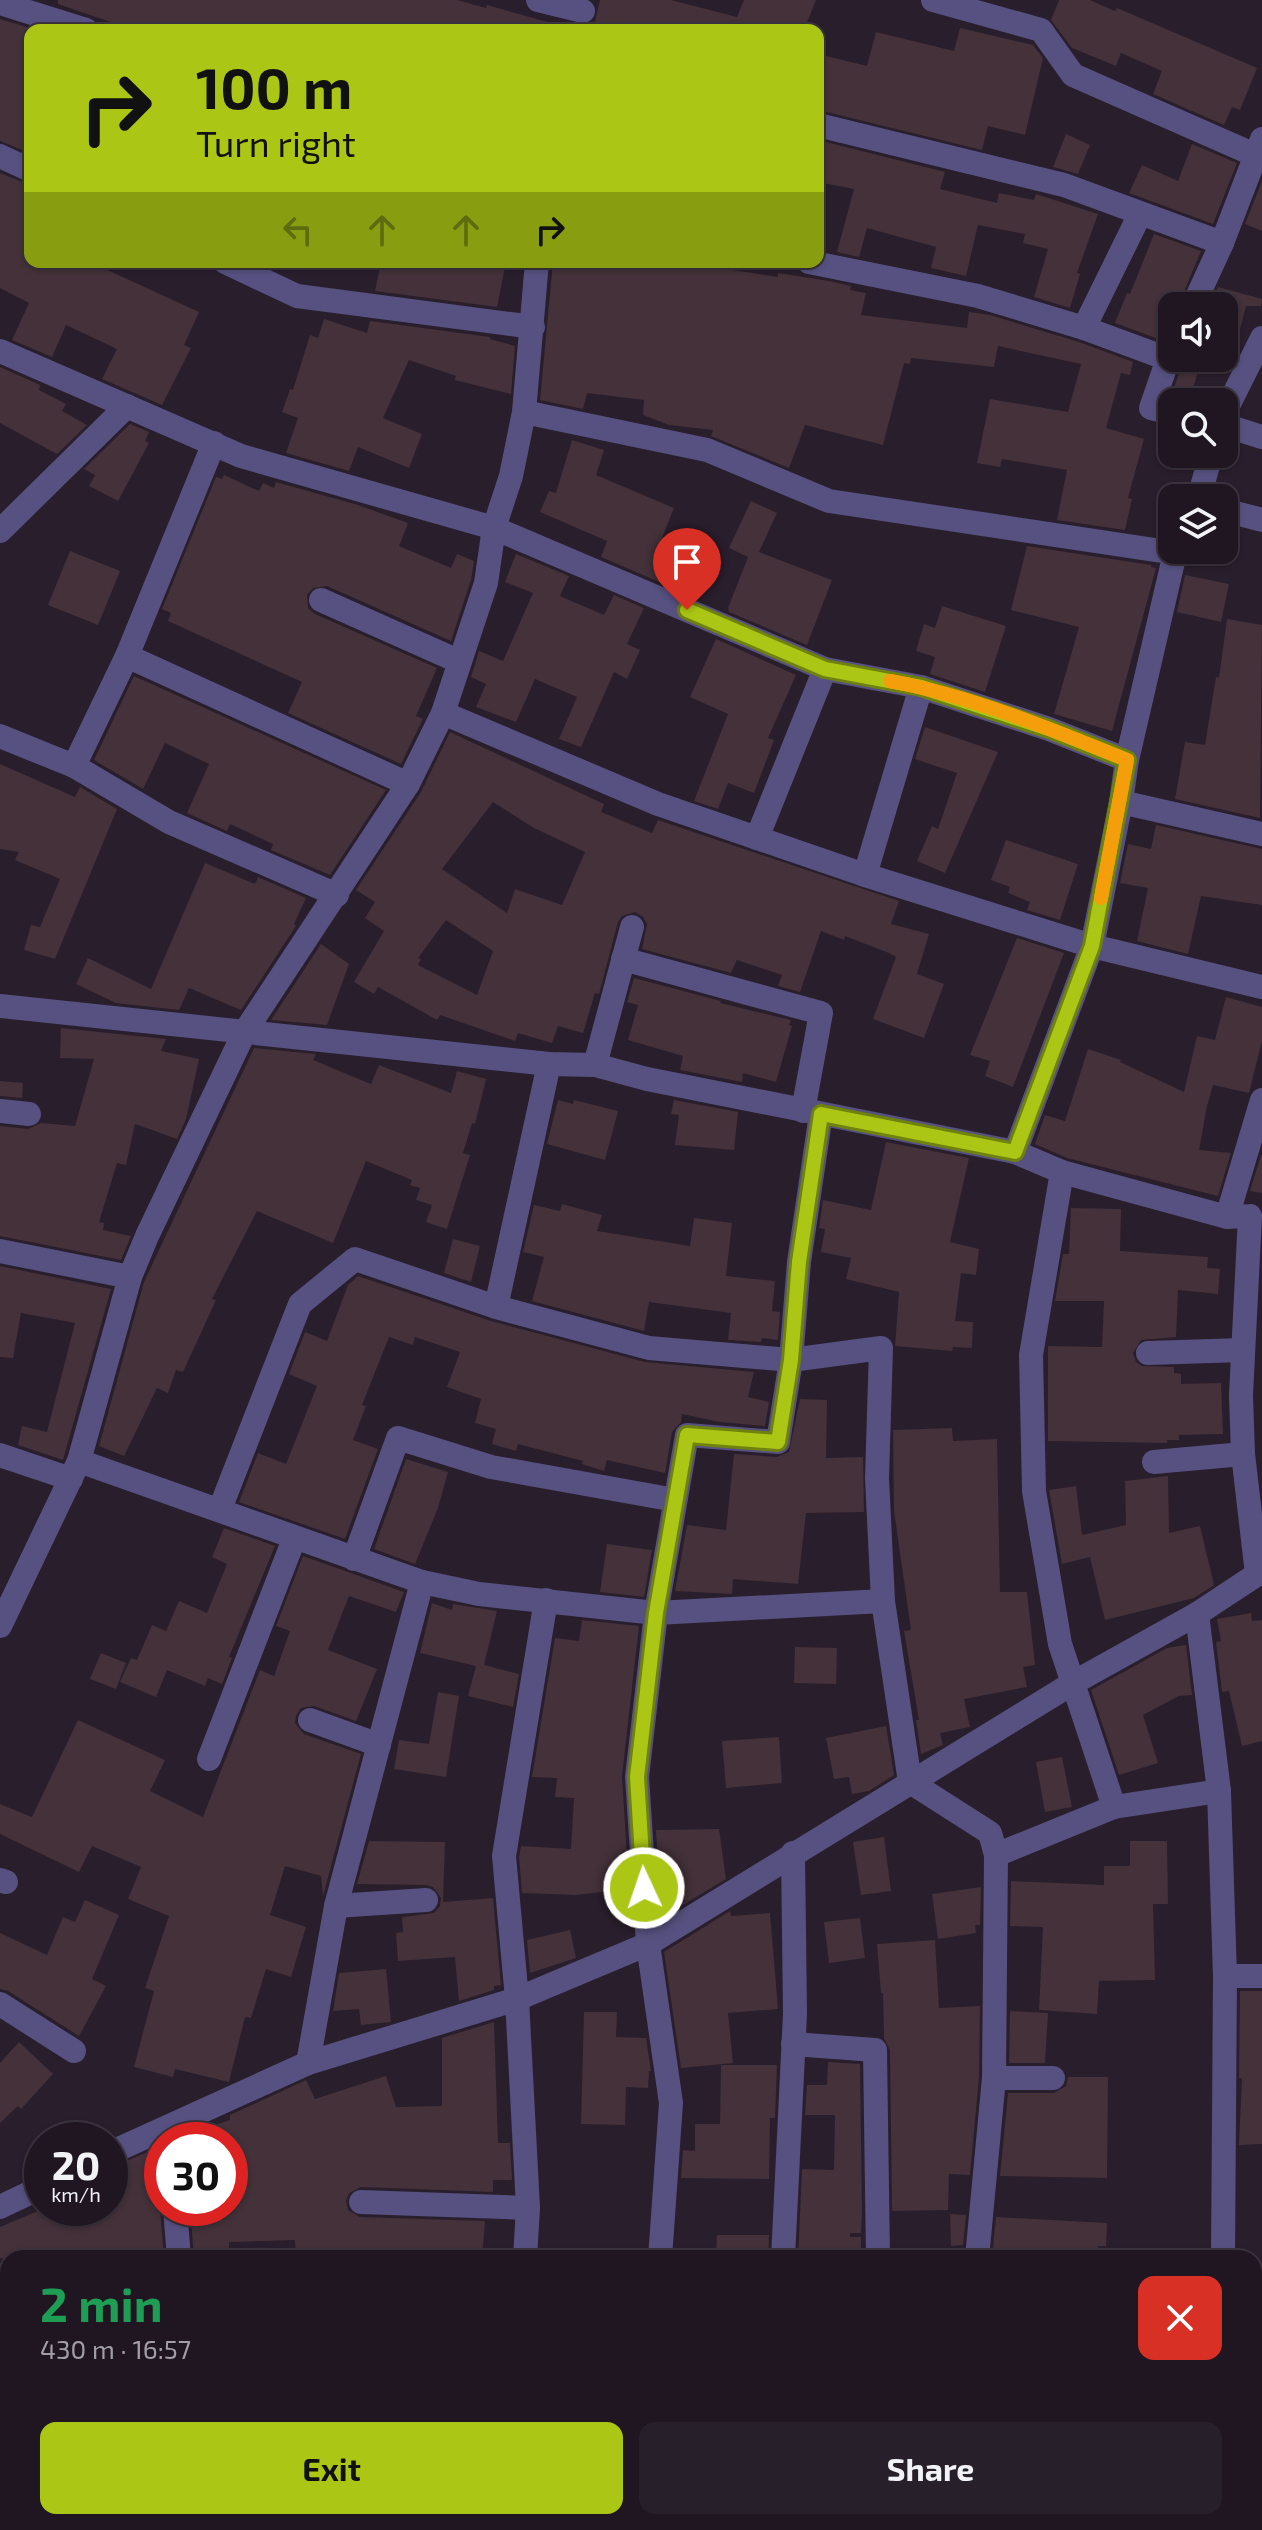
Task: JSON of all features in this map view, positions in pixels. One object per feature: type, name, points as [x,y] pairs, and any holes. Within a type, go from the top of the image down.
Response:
[{"type":"street","points":[[538,0],[582,14]]},
{"type":"street","points":[[933,0],[1041,30],[1073,75],[1260,151],[1199,292]]},
{"type":"street","points":[[0,3],[67,24]]},
{"type":"street","points":[[824,126],[1064,185],[1222,243]]},
{"type":"street","points":[[0,156],[24,167]]},
{"type":"street","points":[[1084,328],[1140,214]]},
{"type":"street","points":[[824,265],[978,296],[1158,351]]},
{"type":"street","points":[[238,268],[297,296],[533,327]]},
{"type":"street","points":[[0,1626],[75,1470],[130,1277],[244,1033],[408,784],[443,713],[486,583],[494,528],[511,476],[524,412],[537,268]]},
{"type":"street","points":[[1237,388],[1262,338]]},
{"type":"street","points":[[0,351],[241,456],[494,528],[825,669],[921,687],[1049,729],[1127,760]]},
{"type":"street","points":[[1158,388],[1151,408],[1158,410]]},
{"type":"street","points":[[0,531],[127,406]]},
{"type":"street","points":[[524,412],[707,450],[829,501],[1158,549]]},
{"type":"street","points":[[1238,429],[1262,437]]},
{"type":"street","points":[[74,766],[127,656],[214,443]]},
{"type":"street","points":[[1238,514],[1262,520]]},
{"type":"street","points":[[1015,1152],[1092,946],[1127,760],[1173,564]]},
{"type":"street","points":[[321,600],[458,661]]},
{"type":"street","points":[[127,656],[408,784]]},
{"type":"street","points":[[757,838],[825,669]]},
{"type":"street","points":[[865,875],[921,687]]},
{"type":"street","points":[[443,713],[658,804],[865,875],[1092,946],[1262,987]]},
{"type":"street","points":[[0,736],[74,766],[169,822],[337,895]]},
{"type":"street","points":[[1121,802],[1262,834]]},
{"type":"street","points":[[595,1065],[632,927]]},
{"type":"street","points":[[623,959],[821,1013],[791,1360],[778,1442],[687,1435],[656,1613],[637,1777],[648,1944],[671,2103],[661,2250]]},
{"type":"street","points":[[0,1006],[549,1064],[595,1065],[647,1079],[1015,1152],[1062,1172],[1247,1217]]},
{"type":"street","points":[[496,1307],[549,1064]]},
{"type":"street","points":[[188,2122],[308,2063],[517,1999],[648,1944],[1073,1683],[1197,1614],[1260,1572],[1243,1454],[1243,1350],[1247,1217],[1262,1100]]},
{"type":"street","points":[[0,1111],[29,1114]]},
{"type":"street","points":[[1062,1172],[1031,1355],[1034,1491],[1060,1644],[1114,1807]]},
{"type":"street","points":[[0,1251],[130,1277]]},
{"type":"street","points":[[220,1509],[300,1304],[355,1259],[496,1307],[649,1348],[791,1360],[881,1348],[877,1478],[883,1601],[910,1782],[990,1833],[996,1855],[994,2078],[978,2250]]},
{"type":"street","points":[[1148,1353],[1243,1350]]},
{"type":"street","points":[[354,1559],[398,1438],[491,1467],[675,1500]]},
{"type":"street","points":[[1154,1462],[1243,1454]]},
{"type":"street","points":[[0,1455],[75,1470],[220,1509],[294,1539],[422,1582],[479,1594],[656,1613],[883,1601]]},
{"type":"street","points":[[209,1759],[294,1539]]},
{"type":"street","points":[[308,2063],[336,1906],[422,1582]]},
{"type":"street","points":[[525,2250],[528,2208],[517,1999],[504,1856],[546,1600]]},
{"type":"street","points":[[1197,1614],[1219,1791],[1225,1976],[1223,2250]]},
{"type":"street","points":[[310,1720],[379,1745]]},
{"type":"street","points":[[996,1855],[1114,1807],[1219,1791]]},
{"type":"street","points":[[783,2250],[793,2044],[793,1853]]},
{"type":"street","points":[[336,1906],[426,1900]]},
{"type":"street","points":[[1225,1976],[1262,1976]]},
{"type":"street","points":[[0,2004],[74,2051]]},
{"type":"street","points":[[793,2044],[875,2050],[878,2250]]},
{"type":"street","points":[[994,2078],[1053,2078]]},
{"type":"street","points":[[0,2207],[24,2196]]},
{"type":"street","points":[[361,2202],[528,2208]]},
{"type":"street","points":[[176,2226],[178,2250]]},
{"type":"building","points":[[58,0],[457,0],[551,23],[116,24],[58,4]]},
{"type":"building","points":[[600,0],[671,0],[737,17],[744,0],[816,0],[806,24],[594,24]]},
{"type":"building","points":[[1059,0],[1090,0],[1115,11],[1117,8],[1257,68],[1240,110],[1232,107],[1224,125],[1153,94],[1162,71],[1121,53],[1116,66],[1072,48],[1051,20]]},
{"type":"building","points":[[0,19],[24,26],[24,151],[0,141]]},
{"type":"building","points":[[960,28],[1033,45],[1043,58],[1025,135],[988,126],[982,150],[824,111],[824,55],[867,66],[876,32],[954,51]]},
{"type":"building","points":[[1066,134],[1090,145],[1078,174],[1053,167]]},
{"type":"building","points":[[824,142],[945,172],[940,189],[997,203],[999,193],[1034,200],[1036,194],[1098,214],[1077,273],[1080,274],[1070,308],[1034,297],[1048,249],[1023,243],[1025,234],[978,225],[966,276],[931,268],[936,247],[867,228],[859,257],[837,252],[854,189],[824,183]]},
{"type":"building","points":[[1192,144],[1237,163],[1213,224],[1129,193],[1142,165],[1178,181]]},
{"type":"building","points":[[0,173],[24,183],[24,268],[103,268],[199,312],[184,345],[191,348],[162,405],[102,379],[117,349],[66,325],[52,357],[12,340],[29,303],[0,288]]},
{"type":"building","points":[[1262,181],[1262,231],[1245,224]]},
{"type":"building","points":[[1154,234],[1201,251],[1184,292],[1158,292],[1158,339],[1115,323],[1127,293],[1130,294]]},
{"type":"building","points":[[380,268],[505,268],[497,307],[375,291]]},
{"type":"building","points":[[552,268],[719,268],[778,277],[778,273],[851,286],[850,290],[866,293],[861,315],[967,328],[969,312],[990,315],[1133,362],[1130,375],[1121,373],[1106,428],[1144,439],[1128,498],[1132,499],[1125,530],[1057,520],[1067,470],[1002,459],[1000,467],[977,463],[990,399],[1068,412],[1081,364],[998,346],[994,367],[911,358],[910,364],[904,363],[883,445],[805,425],[789,468],[711,436],[713,430],[669,425],[643,415],[644,400],[587,393],[583,409],[540,400]]},
{"type":"building","points":[[1218,287],[1236,292],[1216,292]]},
{"type":"building","points":[[1238,292],[1262,299],[1261,306],[1246,306],[1238,337]]},
{"type":"building","points":[[324,319],[367,333],[370,321],[490,337],[515,346],[511,394],[455,380],[456,376],[409,360],[383,418],[422,434],[409,468],[358,447],[349,471],[286,453],[298,418],[282,412],[290,389],[293,390],[310,335],[318,338]]},
{"type":"building","points":[[0,367],[40,385],[39,390],[66,404],[62,411],[87,425],[57,454],[0,423]]},
{"type":"building","points":[[1179,372],[1198,372],[1193,388],[1174,388]]},
{"type":"building","points":[[130,424],[149,432],[145,441],[149,443],[118,501],[89,486],[95,475],[84,469]]},
{"type":"building","points":[[572,440],[604,450],[596,475],[674,508],[662,538],[688,549],[671,587],[601,557],[607,541],[540,512],[549,491],[556,493]]},
{"type":"building","points":[[224,475],[259,491],[263,483],[274,488],[276,482],[358,505],[408,523],[399,546],[451,568],[457,554],[474,561],[451,641],[327,586],[313,588],[307,595],[308,608],[315,614],[437,668],[416,716],[423,719],[401,764],[288,713],[302,682],[168,621],[171,613],[162,609],[216,477],[222,479]]},
{"type":"building","points":[[751,501],[777,513],[759,552],[832,580],[807,645],[729,612],[748,557],[729,548]]},
{"type":"building","points":[[1027,546],[1156,568],[1112,731],[1054,714],[1079,627],[1011,610]]},
{"type":"building","points":[[70,551],[120,571],[98,625],[48,605]]},
{"type":"building","points":[[516,554],[569,576],[560,596],[604,615],[614,595],[644,608],[627,644],[640,650],[627,679],[614,672],[581,747],[559,739],[577,697],[535,679],[516,722],[476,707],[486,684],[471,677],[479,651],[503,661],[533,593],[505,582]]},
{"type":"building","points":[[1185,575],[1229,584],[1221,622],[1177,612]]},
{"type":"building","points":[[942,606],[1006,626],[985,692],[930,674],[935,657],[916,651],[924,624],[935,628]]},
{"type":"building","points":[[1227,619],[1262,625],[1260,818],[1175,799],[1185,742],[1205,745]]},
{"type":"building","points":[[716,639],[796,675],[768,738],[774,740],[754,793],[728,783],[718,809],[694,801],[728,714],[690,697]]},
{"type":"building","points":[[134,676],[386,790],[330,875],[271,850],[273,844],[230,824],[227,831],[187,813],[209,764],[165,743],[143,789],[94,760]]},
{"type":"building","points":[[925,727],[998,752],[945,873],[917,861],[932,826],[938,829],[957,773],[915,759]]},
{"type":"building","points":[[450,732],[604,804],[601,812],[652,833],[658,820],[899,901],[891,924],[929,934],[917,974],[944,984],[924,1038],[873,1019],[896,957],[889,953],[845,936],[844,940],[821,931],[800,992],[778,986],[782,975],[737,960],[731,973],[642,949],[647,924],[635,912],[622,916],[618,922],[599,994],[595,993],[583,1033],[558,1026],[552,1043],[518,1033],[515,1041],[440,1015],[437,1020],[378,987],[374,994],[354,982],[384,931],[365,918],[375,902],[356,890],[421,792]],"holes":[[[493,802],[534,828],[585,852],[562,905],[515,889],[507,913],[442,869]],[[446,920],[493,951],[477,995],[418,965],[421,959],[418,958]]]},
{"type":"building","points":[[0,764],[75,797],[80,787],[117,809],[55,959],[24,950],[31,925],[40,927],[60,879],[15,860],[19,852],[0,849]]},
{"type":"building","points":[[1156,825],[1262,849],[1262,905],[1201,896],[1188,954],[1137,941],[1148,888],[1120,883],[1128,844],[1151,849]]},
{"type":"building","points":[[1006,840],[1078,864],[1060,920],[1027,910],[1030,902],[1008,893],[1010,887],[991,880]]},
{"type":"building","points":[[205,863],[255,884],[258,877],[306,898],[294,924],[296,926],[241,1010],[189,988],[179,1010],[116,1003],[76,984],[88,958],[151,989]]},
{"type":"building","points":[[1017,938],[1064,953],[1013,1087],[985,1076],[990,1061],[970,1055]]},
{"type":"building","points":[[321,944],[349,964],[327,1025],[271,1020]]},
{"type":"building","points":[[634,978],[791,1020],[776,1082],[743,1073],[742,1082],[680,1070],[683,1056],[628,1040],[638,1005],[627,1002]]},
{"type":"building","points":[[1226,997],[1262,1007],[1262,1041],[1249,1093],[1213,1085],[1207,1106],[1199,1150],[1231,1153],[1218,1196],[1067,1158],[1035,1144],[1045,1115],[1065,1121],[1088,1049],[1121,1060],[1184,1092],[1197,1036],[1215,1040]]},
{"type":"building","points":[[61,1028],[166,1039],[161,1051],[199,1059],[186,1119],[177,1139],[135,1124],[126,1165],[117,1163],[99,1222],[104,1223],[103,1230],[131,1236],[121,1260],[0,1236],[0,1126],[28,1129],[41,1123],[75,1126],[94,1059],[60,1058]]},
{"type":"building","points":[[254,1048],[316,1054],[313,1060],[371,1084],[379,1065],[451,1093],[457,1071],[486,1079],[475,1124],[472,1123],[463,1153],[470,1155],[447,1229],[426,1222],[432,1205],[416,1200],[420,1188],[410,1185],[412,1180],[366,1161],[333,1243],[257,1211],[212,1299],[216,1300],[183,1372],[176,1370],[168,1393],[157,1388],[124,1456],[99,1446],[144,1282]]},
{"type":"building","points":[[0,1081],[23,1083],[22,1098],[0,1096]]},
{"type":"building","points":[[558,1100],[573,1104],[574,1100],[618,1111],[605,1160],[547,1144]]},
{"type":"building","points":[[674,1100],[738,1112],[734,1150],[675,1145],[679,1115],[671,1114]]},
{"type":"building","points":[[886,1142],[969,1158],[950,1242],[979,1249],[976,1275],[961,1273],[955,1321],[973,1322],[972,1348],[953,1347],[952,1351],[895,1346],[899,1292],[846,1279],[851,1258],[821,1252],[825,1229],[819,1228],[823,1200],[871,1210]]},
{"type":"building","points":[[1262,1155],[1262,1193],[1250,1191]]},
{"type":"building","points":[[562,1204],[602,1215],[597,1231],[690,1246],[694,1218],[732,1223],[726,1276],[775,1281],[772,1311],[780,1312],[778,1340],[728,1340],[731,1313],[649,1302],[644,1331],[532,1301],[544,1257],[523,1252],[534,1205],[560,1211]]},
{"type":"building","points":[[1071,1208],[1121,1209],[1120,1251],[1208,1257],[1207,1268],[1220,1269],[1218,1294],[1178,1290],[1176,1337],[1141,1340],[1133,1353],[1136,1362],[1142,1366],[1174,1367],[1174,1373],[1181,1374],[1181,1384],[1221,1383],[1223,1434],[1179,1435],[1179,1440],[1167,1440],[1167,1443],[1048,1441],[1048,1346],[1102,1347],[1104,1301],[1055,1301],[1063,1254],[1069,1254]]},
{"type":"building","points":[[453,1239],[480,1246],[471,1282],[444,1273]]},
{"type":"building","points":[[0,1266],[111,1289],[63,1460],[18,1445],[22,1426],[47,1432],[75,1323],[21,1313],[13,1358],[0,1357]]},
{"type":"building","points":[[358,1276],[491,1321],[645,1362],[754,1372],[748,1397],[769,1402],[765,1426],[720,1422],[682,1414],[681,1422],[672,1432],[665,1473],[607,1460],[604,1471],[582,1464],[583,1461],[518,1444],[516,1451],[492,1444],[496,1429],[475,1423],[481,1399],[447,1387],[460,1352],[415,1337],[413,1345],[389,1337],[362,1405],[366,1406],[353,1440],[378,1449],[345,1539],[239,1502],[258,1453],[286,1464],[317,1386],[289,1374],[305,1332],[327,1341],[348,1285]]},
{"type":"building","points":[[800,1399],[827,1400],[826,1458],[863,1457],[864,1512],[806,1513],[798,1584],[733,1579],[732,1594],[675,1591],[687,1525],[726,1530],[734,1454],[777,1457],[789,1452]]},
{"type":"building","points":[[952,1428],[953,1441],[997,1439],[1000,1592],[1027,1592],[1035,1665],[1023,1667],[1027,1687],[964,1699],[970,1727],[940,1733],[943,1745],[921,1754],[916,1720],[919,1720],[904,1631],[911,1630],[894,1511],[893,1430]]},
{"type":"building","points":[[406,1459],[448,1472],[438,1508],[415,1564],[374,1549]]},
{"type":"building","points":[[1168,1476],[1169,1533],[1200,1526],[1214,1585],[1194,1598],[1105,1620],[1090,1557],[1062,1564],[1049,1490],[1076,1486],[1082,1535],[1126,1525],[1125,1481]]},
{"type":"building","points":[[224,1528],[275,1546],[229,1657],[232,1658],[222,1684],[208,1678],[205,1686],[167,1670],[156,1697],[120,1682],[131,1658],[137,1660],[152,1625],[166,1631],[179,1601],[207,1613],[227,1564],[212,1557]]},
{"type":"building","points":[[607,1544],[652,1550],[644,1597],[600,1592]]},
{"type":"building","points":[[303,1556],[404,1592],[396,1612],[349,1596],[328,1650],[377,1669],[356,1721],[314,1706],[301,1708],[296,1716],[295,1723],[304,1734],[361,1754],[323,1896],[321,1876],[285,1866],[270,1915],[306,1927],[291,1977],[266,1969],[251,2018],[245,2017],[229,2082],[175,2069],[173,2077],[134,2067],[154,1991],[145,1988],[169,1916],[128,1899],[141,1867],[92,1846],[79,1872],[0,1834],[0,1804],[32,1817],[78,1720],[165,1760],[150,1791],[203,1817],[260,1670],[274,1676],[290,1631],[276,1626]]},
{"type":"building","points":[[432,1603],[452,1610],[453,1604],[497,1611],[484,1665],[519,1674],[513,1707],[468,1696],[476,1666],[420,1653]]},
{"type":"building","points":[[1251,1613],[1252,1621],[1262,1620],[1262,1741],[1242,1746],[1229,1691],[1222,1692],[1216,1642],[1221,1641],[1217,1619]]},
{"type":"building","points":[[582,1620],[639,1626],[622,1776],[629,1889],[575,1895],[522,1893],[521,1846],[571,1849],[574,1798],[555,1797],[557,1778],[532,1777],[555,1638],[579,1641]]},
{"type":"building","points":[[1186,1645],[1192,1695],[1179,1696],[1143,1715],[1158,1763],[1119,1775],[1091,1690],[1167,1648]]},
{"type":"building","points":[[795,1647],[837,1648],[836,1684],[794,1683]]},
{"type":"building","points":[[101,1653],[126,1663],[116,1689],[90,1679]]},
{"type":"building","points":[[438,1692],[459,1696],[446,1777],[394,1769],[399,1740],[429,1744]]},
{"type":"building","points":[[886,1726],[894,1775],[869,1791],[852,1794],[849,1777],[834,1779],[826,1738]]},
{"type":"building","points":[[779,1737],[782,1783],[726,1788],[722,1741]]},
{"type":"building","points":[[1062,1757],[1072,1807],[1045,1812],[1036,1762]]},
{"type":"building","points":[[719,1829],[726,1879],[661,1918],[661,1908],[688,1901],[660,1899],[656,1830]]},
{"type":"building","points":[[884,1837],[891,1891],[861,1895],[853,1842]]},
{"type":"building","points":[[369,1841],[445,1842],[443,1902],[493,1898],[501,1985],[459,2001],[455,1957],[398,1961],[396,1933],[403,1932],[402,1917],[434,1913],[440,1906],[441,1898],[433,1887],[426,1885],[357,1884]]},
{"type":"building","points":[[1130,1841],[1167,1841],[1168,1904],[1153,1904],[1155,1980],[1099,1981],[1097,2014],[1039,2010],[1043,1927],[1010,1926],[1011,1881],[1104,1885],[1104,1866],[1130,1866]]},
{"type":"building","points":[[981,1887],[980,1925],[975,1925],[976,1933],[938,1939],[932,1894]]},
{"type":"building","points":[[85,1900],[119,1915],[92,1979],[106,1986],[79,2036],[0,1989],[0,1933],[47,1955],[63,1917],[75,1922]]},
{"type":"building","points":[[730,1911],[731,1916],[770,1913],[778,2009],[728,2013],[733,2063],[681,2068],[664,1952]]},
{"type":"building","points":[[860,1918],[865,1958],[829,1963],[824,1922]]},
{"type":"building","points":[[570,1930],[576,1958],[530,1973],[527,1940]]},
{"type":"building","points":[[935,1940],[939,2008],[980,2006],[979,2077],[970,2175],[949,2174],[948,2210],[892,2211],[890,2050],[884,2038],[877,1944]]},
{"type":"building","points":[[386,1969],[391,2022],[361,2025],[359,2009],[333,2011],[339,1973]]},
{"type":"building","points":[[1240,1991],[1262,1991],[1262,2144],[1239,2145],[1242,2078],[1239,2078]]},
{"type":"building","points":[[1010,2011],[1048,2013],[1045,2063],[1009,2063]]},
{"type":"building","points":[[584,2012],[617,2012],[616,2037],[646,2038],[651,2071],[648,2088],[626,2087],[625,2125],[581,2124]]},
{"type":"building","points":[[494,2022],[498,2143],[510,2143],[512,2180],[493,2180],[493,2192],[361,2187],[349,2193],[346,2201],[348,2210],[360,2217],[485,2221],[483,2250],[296,2250],[295,2240],[229,2242],[229,2250],[193,2250],[191,2226],[248,2226],[248,2122],[224,2122],[230,2120],[230,2115],[306,2080],[315,2099],[386,2076],[396,2107],[442,2106],[442,2038]]},
{"type":"building","points":[[19,2042],[53,2074],[21,2109],[18,2106],[0,2123],[0,2063]]},
{"type":"building","points":[[828,2062],[860,2064],[861,2233],[850,2233],[850,2237],[861,2237],[861,2250],[798,2250],[802,2169],[834,2170],[835,2115],[805,2115],[807,2085],[827,2085]]},
{"type":"building","points":[[721,2065],[777,2065],[775,2118],[770,2118],[769,2179],[681,2178],[683,2150],[695,2151],[695,2124],[720,2124]]},
{"type":"building","points":[[1068,2077],[1108,2077],[1107,2178],[1000,2176],[1008,2093],[1054,2093],[1066,2086]]},
{"type":"building","points":[[144,2154],[144,2226],[161,2226],[163,2250],[0,2250],[0,2227],[24,2217],[24,2226],[128,2226],[128,2160]]},
{"type":"building","points":[[950,2214],[966,2215],[963,2245],[951,2246]]},
{"type":"building","points":[[996,2217],[1107,2223],[1106,2246],[1098,2246],[1098,2250],[993,2250]]},
{"type":"building","points":[[717,2235],[769,2235],[768,2250],[716,2250]]},
{"type":"slow traffic","points":[[890,681],[921,687],[1049,729],[1127,760],[1101,898]]},
{"type":"route","points":[[644,1888],[637,1777],[656,1613],[687,1435],[778,1442],[791,1360],[799,1262],[821,1114],[1015,1152],[1092,946],[1127,760],[1049,729],[921,687],[825,669],[687,610]]}]
